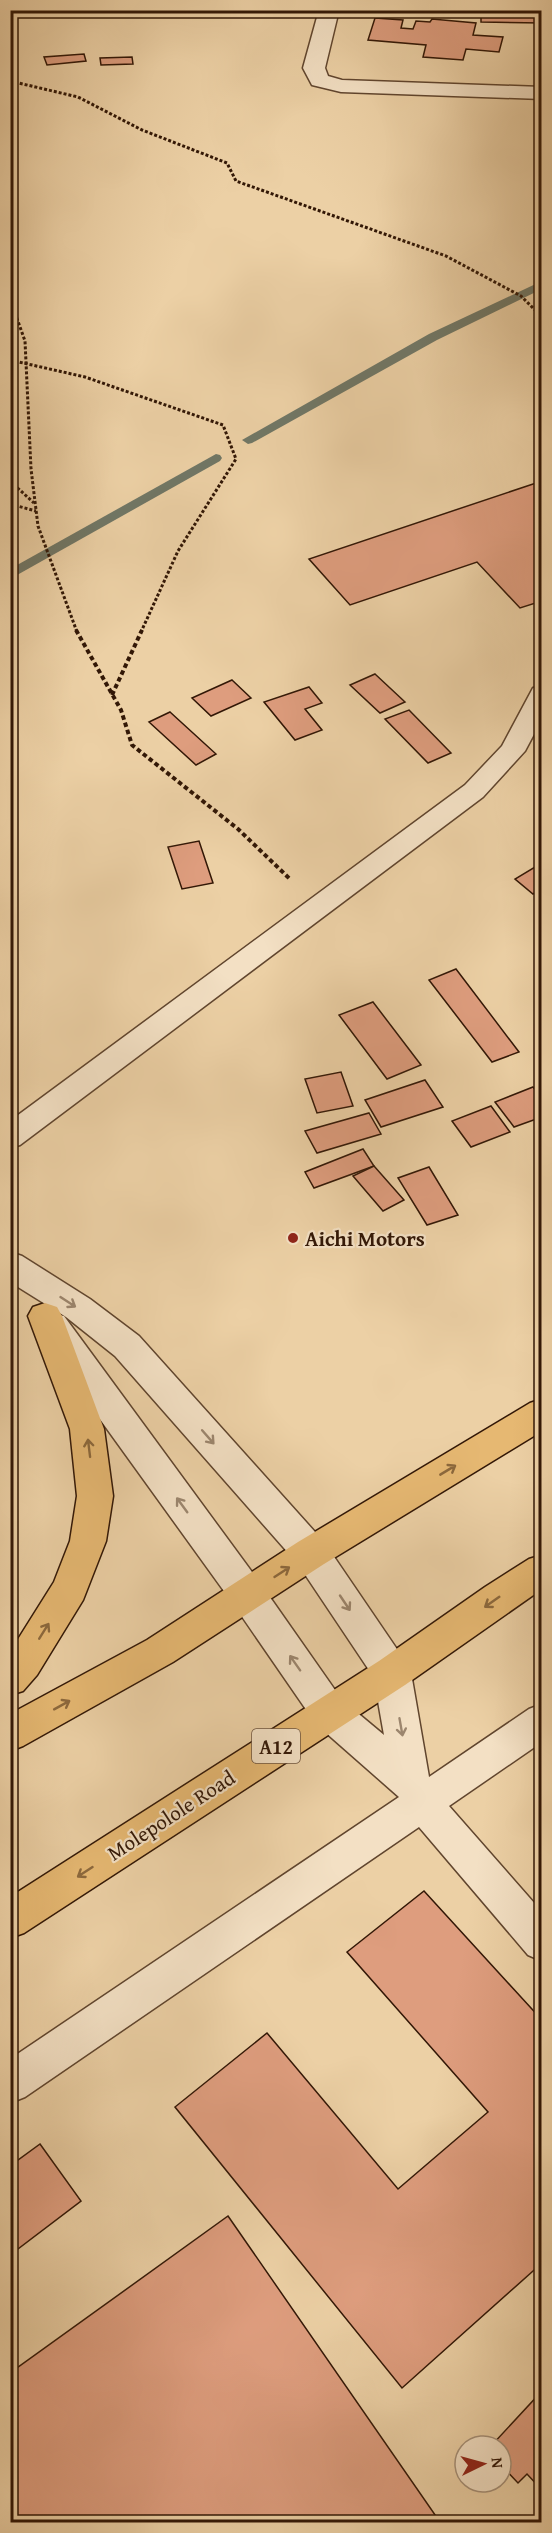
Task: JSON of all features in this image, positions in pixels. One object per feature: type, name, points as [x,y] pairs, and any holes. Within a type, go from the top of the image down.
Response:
[{"type":"main road","points":[[10,1679],[24,1663],[70,1589],[88,1541],[95,1496],[87,1428],[45,1316]]},
{"type":"main road","points":[[10,1734],[160,1651],[311,1553],[542,1413]]},
{"type":"main road","name":"Molepolole Road","points":[[10,1920],[392,1673],[542,1570]]},
{"type":"street","points":[[329,10],[314,68],[320,80],[341,86],[542,93]]},
{"type":"street","points":[[15,1268],[45,1316],[248,1594],[329,1712],[417,1792],[542,1942]]},
{"type":"street","points":[[15,1268],[78,1308],[127,1346],[311,1553],[392,1673],[417,1792]]},
{"type":"street","points":[[10,2083],[417,1792],[542,1721]]},
{"type":"lane","points":[[10,1137],[474,791],[512,751],[542,694]]},
{"type":"path","points":[[10,81],[78,97],[142,130],[227,163],[236,181],[446,256],[521,296],[542,317]]},
{"type":"path","points":[[10,299],[25,341],[38,526],[74,626],[121,710],[132,745],[238,829],[319,907]]},
{"type":"path","points":[[10,360],[85,377],[223,425],[236,459],[178,551],[112,695]]},
{"type":"path","points":[[10,481],[35,504]]},
{"type":"path","points":[[10,504],[36,511]]},
{"type":"building","points":[[437,10],[467,10],[467,16],[438,15]]},
{"type":"building","points":[[481,10],[542,10],[542,23],[481,22]]},
{"type":"building","points":[[375,18],[403,20],[401,28],[413,29],[416,21],[430,22],[432,19],[476,23],[473,35],[503,37],[499,52],[466,49],[463,60],[423,57],[426,45],[368,40]]},
{"type":"building","points":[[84,54],[86,61],[47,65],[44,57]]},
{"type":"building","points":[[132,57],[133,64],[101,65],[100,58]]},
{"type":"building","points":[[542,481],[542,601],[520,608],[477,562],[350,605],[309,559]]},
{"type":"building","points":[[375,674],[405,702],[380,713],[350,685]]},
{"type":"building","points":[[232,680],[251,698],[211,716],[192,698]]},
{"type":"building","points":[[309,687],[322,703],[305,709],[322,730],[295,740],[264,702]]},
{"type":"building","points":[[409,710],[451,753],[428,763],[385,719]]},
{"type":"building","points":[[170,712],[216,754],[196,765],[149,722]]},
{"type":"building","points":[[199,841],[213,883],[182,889],[168,847]]},
{"type":"building","points":[[540,864],[542,889],[533,894],[515,879]]},
{"type":"building","points":[[456,969],[519,1052],[492,1062],[429,980]]},
{"type":"building","points":[[373,1002],[421,1065],[387,1079],[339,1015]]},
{"type":"building","points":[[341,1072],[353,1106],[317,1113],[305,1079]]},
{"type":"building","points":[[425,1080],[443,1107],[381,1127],[365,1100]]},
{"type":"building","points":[[533,1087],[542,1098],[542,1117],[514,1127],[495,1102]]},
{"type":"building","points":[[491,1106],[510,1132],[471,1147],[452,1121]]},
{"type":"building","points":[[369,1113],[381,1134],[317,1153],[305,1131]]},
{"type":"building","points":[[363,1149],[374,1166],[314,1188],[305,1172]]},
{"type":"building","points":[[374,1166],[404,1200],[383,1211],[353,1176]]},
{"type":"building","points":[[429,1167],[458,1215],[427,1225],[398,1178]]},
{"type":"building","points":[[424,1891],[542,2020],[542,2263],[402,2388],[175,2107],[267,2033],[398,2189],[488,2112],[347,1952]]},
{"type":"building","points":[[40,2144],[81,2201],[10,2255],[10,2166]]},
{"type":"building","points":[[228,2216],[440,2522],[10,2522],[10,2373]]},
{"type":"building","points":[[542,2391],[542,2490],[527,2474],[518,2483],[513,2478],[513,2434],[502,2434]]},
{"type":"waterway","points":[[248,440],[433,337],[542,284]]},
{"type":"waterway","points":[[10,575],[216,458]]},
{"type":"place","name":"Aichi Motors","points":[[293,1238]]}]
